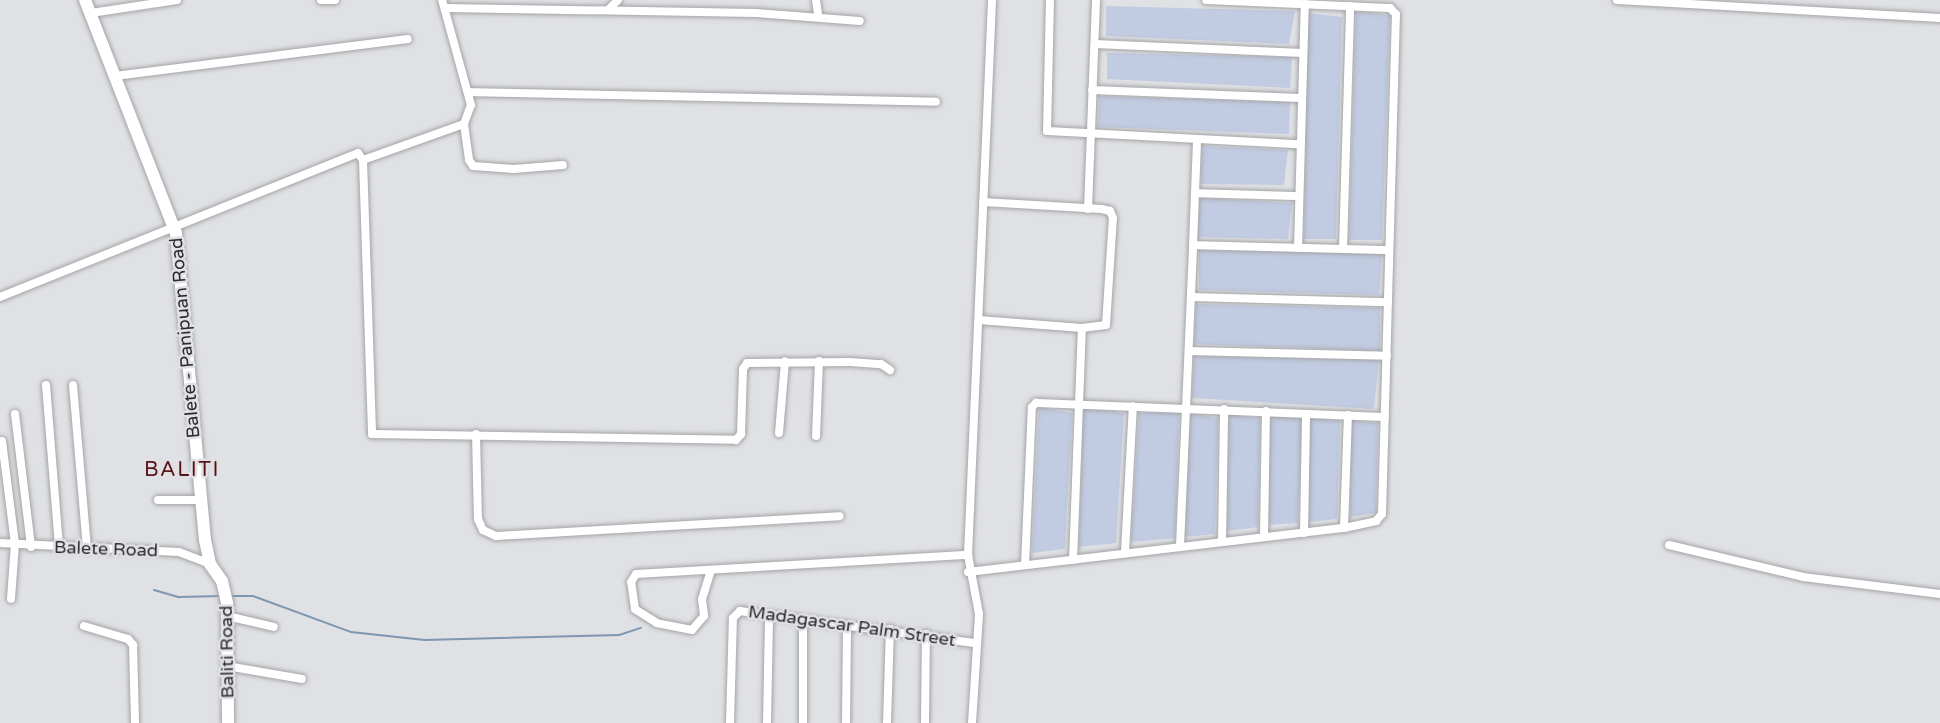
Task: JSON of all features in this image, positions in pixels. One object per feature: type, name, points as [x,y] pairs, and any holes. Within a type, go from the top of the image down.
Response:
[{"type":"main road","name":"Balete - Panipuan Road","points":[[85,0],[175,225],[200,500],[210,564],[223,584]]},
{"type":"main road","name":"Baliti Road","points":[[223,584],[227,609],[228,723]]},
{"type":"street","points":[[91,13],[177,0]]},
{"type":"street","points":[[321,0],[335,0]]},
{"type":"street","points":[[608,10],[618,0]]},
{"type":"street","points":[[816,0],[818,15]]},
{"type":"street","points":[[972,723],[974,643],[979,614],[968,572],[968,555],[992,0]]},
{"type":"street","points":[[1050,0],[1045,129],[1090,134],[1299,144]]},
{"type":"street","points":[[1088,209],[1096,0]]},
{"type":"street","points":[[968,572],[1344,528],[1376,521],[1382,514],[1396,14],[1390,8],[1206,0]]},
{"type":"street","points":[[1617,0],[1940,18]]},
{"type":"street","points":[[563,165],[514,169],[473,166],[469,160],[464,124],[471,105],[469,92],[443,4],[818,15],[860,21]]},
{"type":"street","points":[[1298,248],[1299,144],[1305,4]]},
{"type":"street","points":[[1343,248],[1350,6]]},
{"type":"street","points":[[115,76],[408,39]]},
{"type":"street","points":[[1095,44],[1302,53]]},
{"type":"street","points":[[1092,90],[1301,98]]},
{"type":"street","points":[[469,92],[936,102]]},
{"type":"street","points":[[363,160],[464,124]]},
{"type":"street","points":[[1180,546],[1197,139]]},
{"type":"street","points":[[0,297],[349,154],[358,153],[363,160],[369,432],[736,440],[741,434],[744,366],[785,361],[875,363],[890,370]]},
{"type":"street","points":[[1195,193],[1299,196]]},
{"type":"street","points":[[979,320],[1082,328],[1106,325],[1113,218],[1110,211],[983,202]]},
{"type":"street","points":[[1193,245],[1389,250]]},
{"type":"street","points":[[1191,297],[1388,303]]},
{"type":"street","points":[[1073,560],[1077,404],[1082,328]]},
{"type":"street","points":[[1189,351],[1387,356]]},
{"type":"street","points":[[779,432],[785,361]]},
{"type":"street","points":[[816,436],[819,362]]},
{"type":"street","points":[[46,385],[59,547]]},
{"type":"street","points":[[73,385],[87,548]]},
{"type":"street","points":[[1025,565],[1032,407],[1036,403],[1385,417]]},
{"type":"street","points":[[1125,552],[1133,406]]},
{"type":"street","points":[[1222,542],[1224,409]]},
{"type":"street","points":[[1264,536],[1266,411]]},
{"type":"street","points":[[15,414],[31,547]]},
{"type":"street","points":[[1304,533],[1306,414]]},
{"type":"street","points":[[1344,528],[1348,415]]},
{"type":"street","points":[[476,434],[478,519],[483,530],[496,536],[839,516]]},
{"type":"street","points":[[2,441],[15,544],[11,598]]},
{"type":"street","points":[[158,500],[200,500]]},
{"type":"street","name":"Balete Road","points":[[0,543],[31,547],[179,552],[210,564]]},
{"type":"street","points":[[1669,545],[1803,577],[1940,594]]},
{"type":"street","points":[[711,570],[702,599],[704,616],[692,630],[657,623],[635,609],[631,582],[636,574],[968,555]]},
{"type":"street","points":[[227,609],[274,627]]},
{"type":"street","name":"Madagascar Palm Street","points":[[730,723],[733,618],[740,611],[890,629],[974,643]]},
{"type":"street","points":[[767,723],[769,615]]},
{"type":"street","points":[[803,620],[803,723]]},
{"type":"street","points":[[846,723],[847,625]]},
{"type":"street","points":[[84,626],[131,641],[135,723]]},
{"type":"street","points":[[887,723],[890,629]]},
{"type":"street","points":[[925,723],[926,634]]},
{"type":"street","points":[[227,666],[302,679]]},
{"type":"shaded area","points":[[1106,6],[1295,11],[1289,44],[1106,36]]},
{"type":"shaded area","points":[[1356,12],[1390,15],[1382,240],[1349,240]]},
{"type":"shaded area","points":[[1308,13],[1342,17],[1336,239],[1304,239]]},
{"type":"shaded area","points":[[1107,53],[1292,57],[1290,88],[1107,79]]},
{"type":"shaded area","points":[[1099,96],[1290,102],[1289,134],[1098,127]]},
{"type":"shaded area","points":[[1202,146],[1288,150],[1284,185],[1201,184]]},
{"type":"shaded area","points":[[1199,198],[1292,203],[1288,239],[1198,237]]},
{"type":"shaded area","points":[[1199,250],[1382,254],[1379,295],[1199,290]]},
{"type":"shaded area","points":[[1196,304],[1380,308],[1380,351],[1194,344]]},
{"type":"shaded area","points":[[1194,356],[1379,360],[1374,409],[1192,398]]},
{"type":"shaded area","points":[[1039,407],[1072,413],[1065,549],[1032,553]]},
{"type":"shaded area","points":[[1083,408],[1124,413],[1116,543],[1079,547]]},
{"type":"shaded area","points":[[1179,412],[1175,538],[1131,542],[1139,413]]},
{"type":"shaded area","points":[[1190,413],[1218,418],[1215,534],[1185,537]]},
{"type":"shaded area","points":[[1229,414],[1260,419],[1258,527],[1227,531]]},
{"type":"shaded area","points":[[1270,415],[1302,418],[1298,523],[1268,525]]},
{"type":"shaded area","points":[[1310,418],[1340,421],[1337,519],[1309,522]]},
{"type":"shaded area","points":[[1351,421],[1378,423],[1376,513],[1350,517]]},
{"type":"waterway","points":[[154,590],[179,597],[222,596]]},
{"type":"waterway","points":[[230,596],[253,596],[351,632],[425,640],[619,635],[641,628]]},
{"type":"district","name":"BALITI","points":[[182,470]]}]
